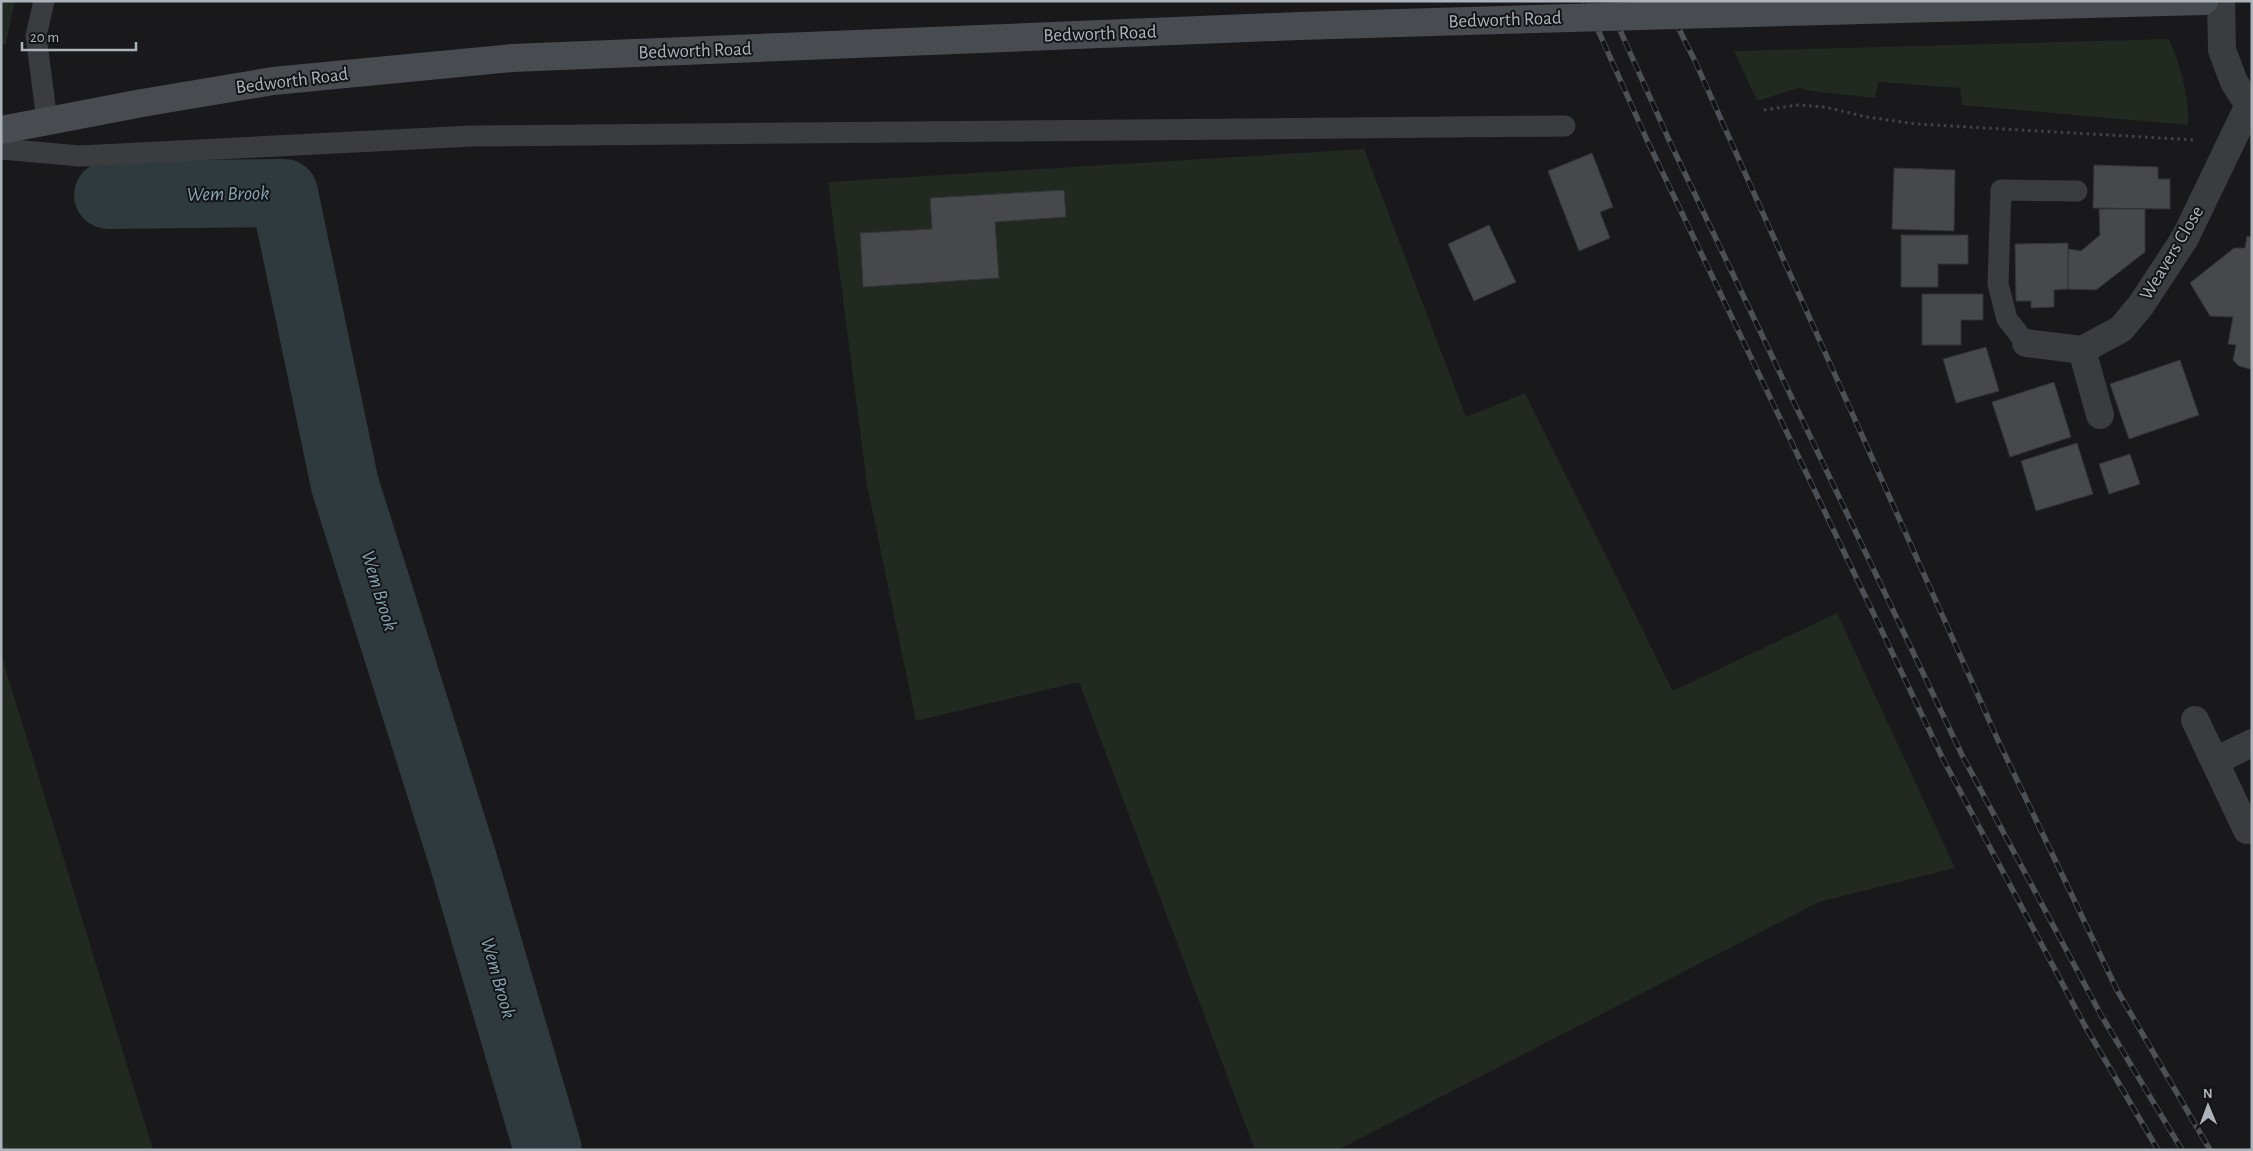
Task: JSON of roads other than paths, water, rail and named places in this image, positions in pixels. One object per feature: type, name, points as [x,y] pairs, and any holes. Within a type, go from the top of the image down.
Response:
[{"type":"main road","name":"Bedworth Road","points":[[1,130],[273,81],[512,58],[1279,26],[2204,1]]},
{"type":"street","points":[[2221,1],[2222,50],[2234,82],[2250,106]]},
{"type":"street","name":"Weavers Close","points":[[2082,350],[2121,329],[2140,305],[2185,238],[2250,106]]},
{"type":"street","points":[[2026,343],[2082,350],[2100,415]]},
{"type":"street","points":[[2195,720],[2247,830]]},
{"type":"street","points":[[2215,761],[2252,743]]},
{"type":"lane","points":[[44,1],[36,36],[47,121]]},
{"type":"lane","points":[[1,149],[80,156],[472,136],[1565,126]]},
{"type":"lane","points":[[2026,343],[2007,319],[1998,284],[2000,190],[2077,191]]},
{"type":"waterway","name":"Wem Brook","points":[[108,195],[284,193],[345,485],[463,860],[548,1150]]},
{"type":"railway","points":[[1585,1],[1647,140],[1944,761],[2085,1026],[2158,1150]]},
{"type":"railway","points":[[1607,1],[1669,140],[1962,755],[2101,1015],[2182,1150]]},
{"type":"railway","points":[[1665,1],[1695,61],[1997,738],[2117,990],[2210,1150]]}]
